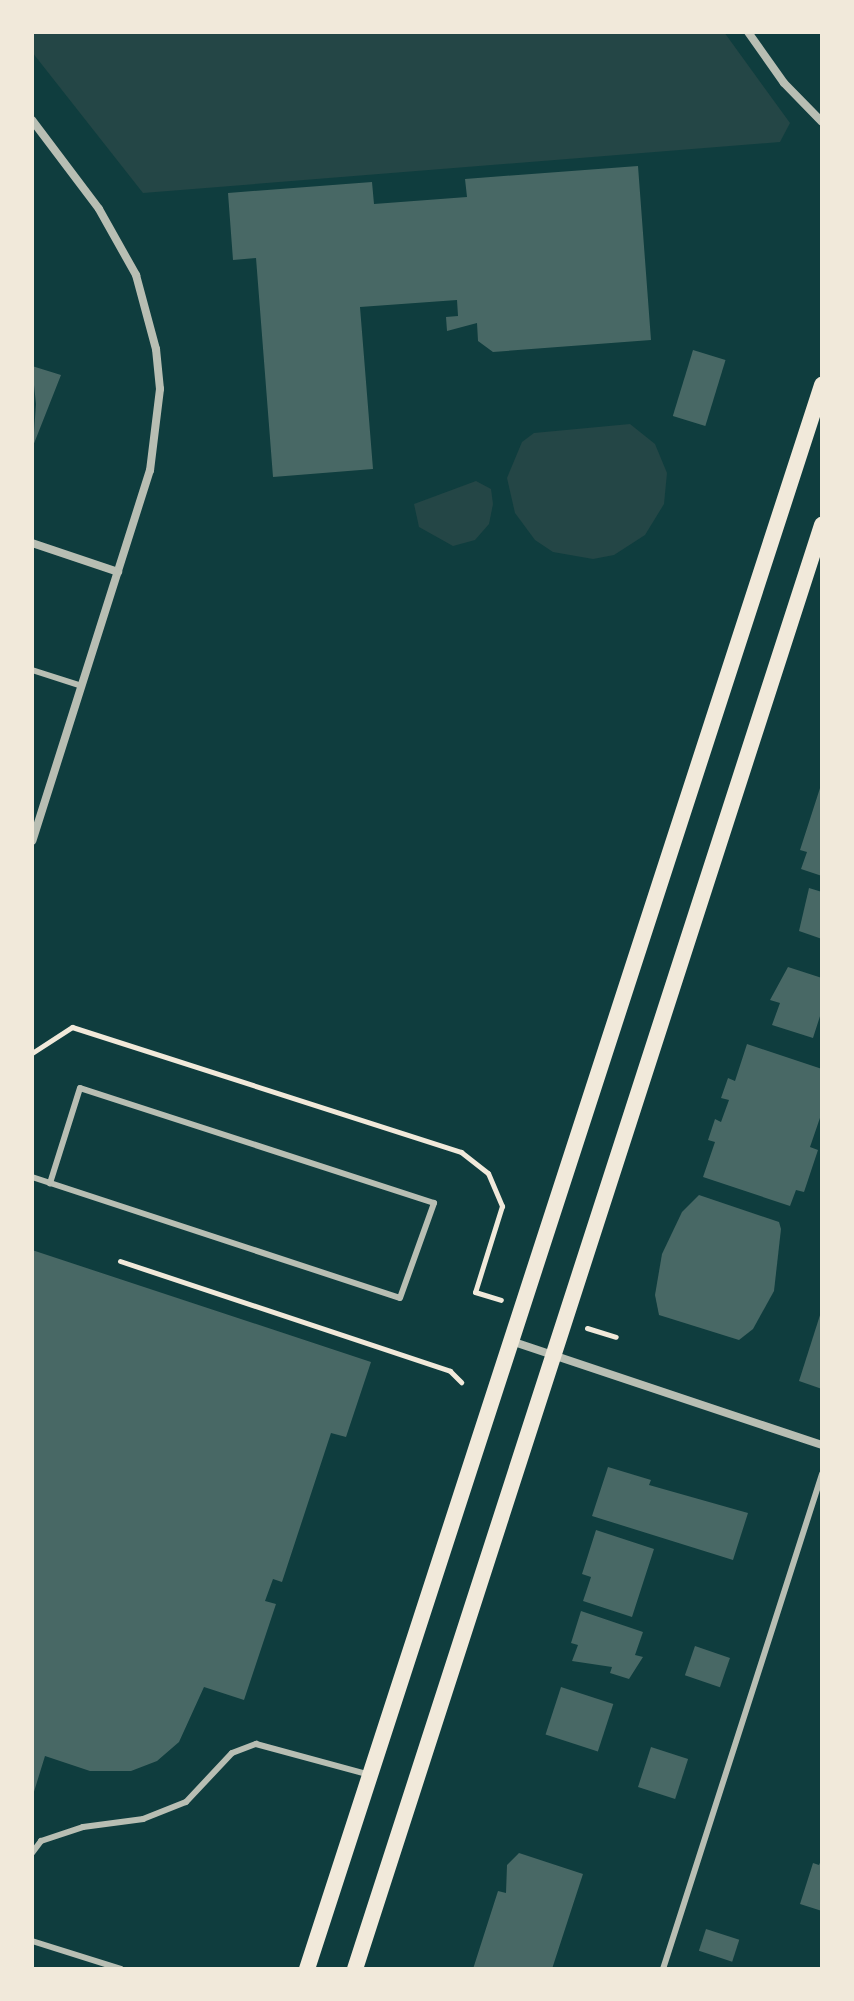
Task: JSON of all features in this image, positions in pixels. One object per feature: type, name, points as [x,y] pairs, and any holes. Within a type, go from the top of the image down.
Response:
[{"type":"main road","points":[[307,1969],[822,385]]},
{"type":"main road","points":[[355,1969],[822,525]]},
{"type":"street","points":[[748,32],[784,83],[822,122]]},
{"type":"street","points":[[32,120],[119,241],[144,299],[156,349],[158,430],[118,572],[32,841]]},
{"type":"street","points":[[32,543],[118,572]]},
{"type":"street","points":[[510,1341],[822,1445]]},
{"type":"lane","points":[[32,670],[82,686]]},
{"type":"lane","points":[[32,1177],[50,1183],[400,1298],[434,1203],[80,1088],[50,1183]]},
{"type":"lane","points":[[663,1969],[822,1474]]},
{"type":"lane","points":[[32,1853],[41,1841],[83,1827],[143,1819],[186,1802],[232,1753],[256,1744],[370,1775]]},
{"type":"lane","points":[[32,1941],[121,1969]]},
{"type":"path","points":[[120,1261],[450,1371],[461,1382]]},
{"type":"shaded area","points":[[32,32],[724,32],[790,123],[780,142],[143,193],[32,52]]},
{"type":"shaded area","points":[[630,424],[655,444],[667,473],[664,504],[645,535],[614,555],[593,559],[553,552],[535,540],[515,513],[507,478],[522,442],[534,433]]},
{"type":"shaded area","points":[[476,481],[491,489],[493,504],[489,524],[475,540],[453,546],[419,527],[414,504]]},
{"type":"building","points":[[638,166],[651,340],[493,352],[478,341],[477,323],[447,331],[446,317],[458,316],[457,300],[360,307],[373,469],[273,477],[256,258],[233,260],[228,193],[372,182],[374,204],[467,197],[465,179]]},
{"type":"building","points":[[693,350],[726,360],[705,426],[673,416]]},
{"type":"building","points":[[32,366],[61,375],[33,446],[36,404]]},
{"type":"building","points":[[821,785],[822,876],[801,869],[807,852],[800,850]]},
{"type":"building","points":[[809,888],[822,892],[822,939],[799,931]]},
{"type":"building","points":[[788,967],[822,978],[822,1010],[813,1038],[772,1025],[780,1003],[770,1000]]},
{"type":"building","points":[[747,1044],[822,1069],[822,1112],[810,1147],[818,1150],[804,1192],[796,1190],[790,1206],[703,1177],[715,1142],[708,1140],[715,1119],[721,1122],[729,1100],[721,1098],[728,1078],[735,1081]]},
{"type":"building","points":[[699,1195],[779,1222],[781,1229],[774,1291],[753,1329],[739,1340],[659,1315],[655,1295],[662,1254],[682,1212]]},
{"type":"building","points":[[32,1250],[371,1362],[346,1437],[331,1433],[282,1582],[273,1579],[265,1601],[276,1604],[244,1700],[204,1687],[179,1742],[157,1761],[131,1771],[90,1771],[45,1756],[33,1795]]},
{"type":"building","points":[[822,1312],[822,1389],[799,1381]]},
{"type":"building","points":[[608,1467],[651,1480],[649,1485],[748,1513],[733,1560],[592,1516]]},
{"type":"building","points":[[596,1530],[654,1549],[632,1617],[583,1601],[591,1577],[582,1574]]},
{"type":"building","points":[[581,1611],[643,1632],[635,1655],[643,1657],[629,1679],[610,1673],[612,1667],[572,1661],[578,1645],[571,1643]]},
{"type":"building","points":[[695,1646],[730,1658],[720,1687],[685,1675]]},
{"type":"building","points":[[561,1687],[613,1704],[598,1752],[546,1735]]},
{"type":"building","points":[[651,1747],[688,1759],[675,1799],[638,1787]]},
{"type":"building","points":[[519,1853],[583,1874],[552,1969],[473,1969],[498,1891],[506,1893],[507,1865]]},
{"type":"building","points":[[822,1858],[822,1911],[800,1904],[813,1863],[819,1865]]},
{"type":"building","points":[[706,1929],[739,1940],[732,1962],[699,1951]]}]
